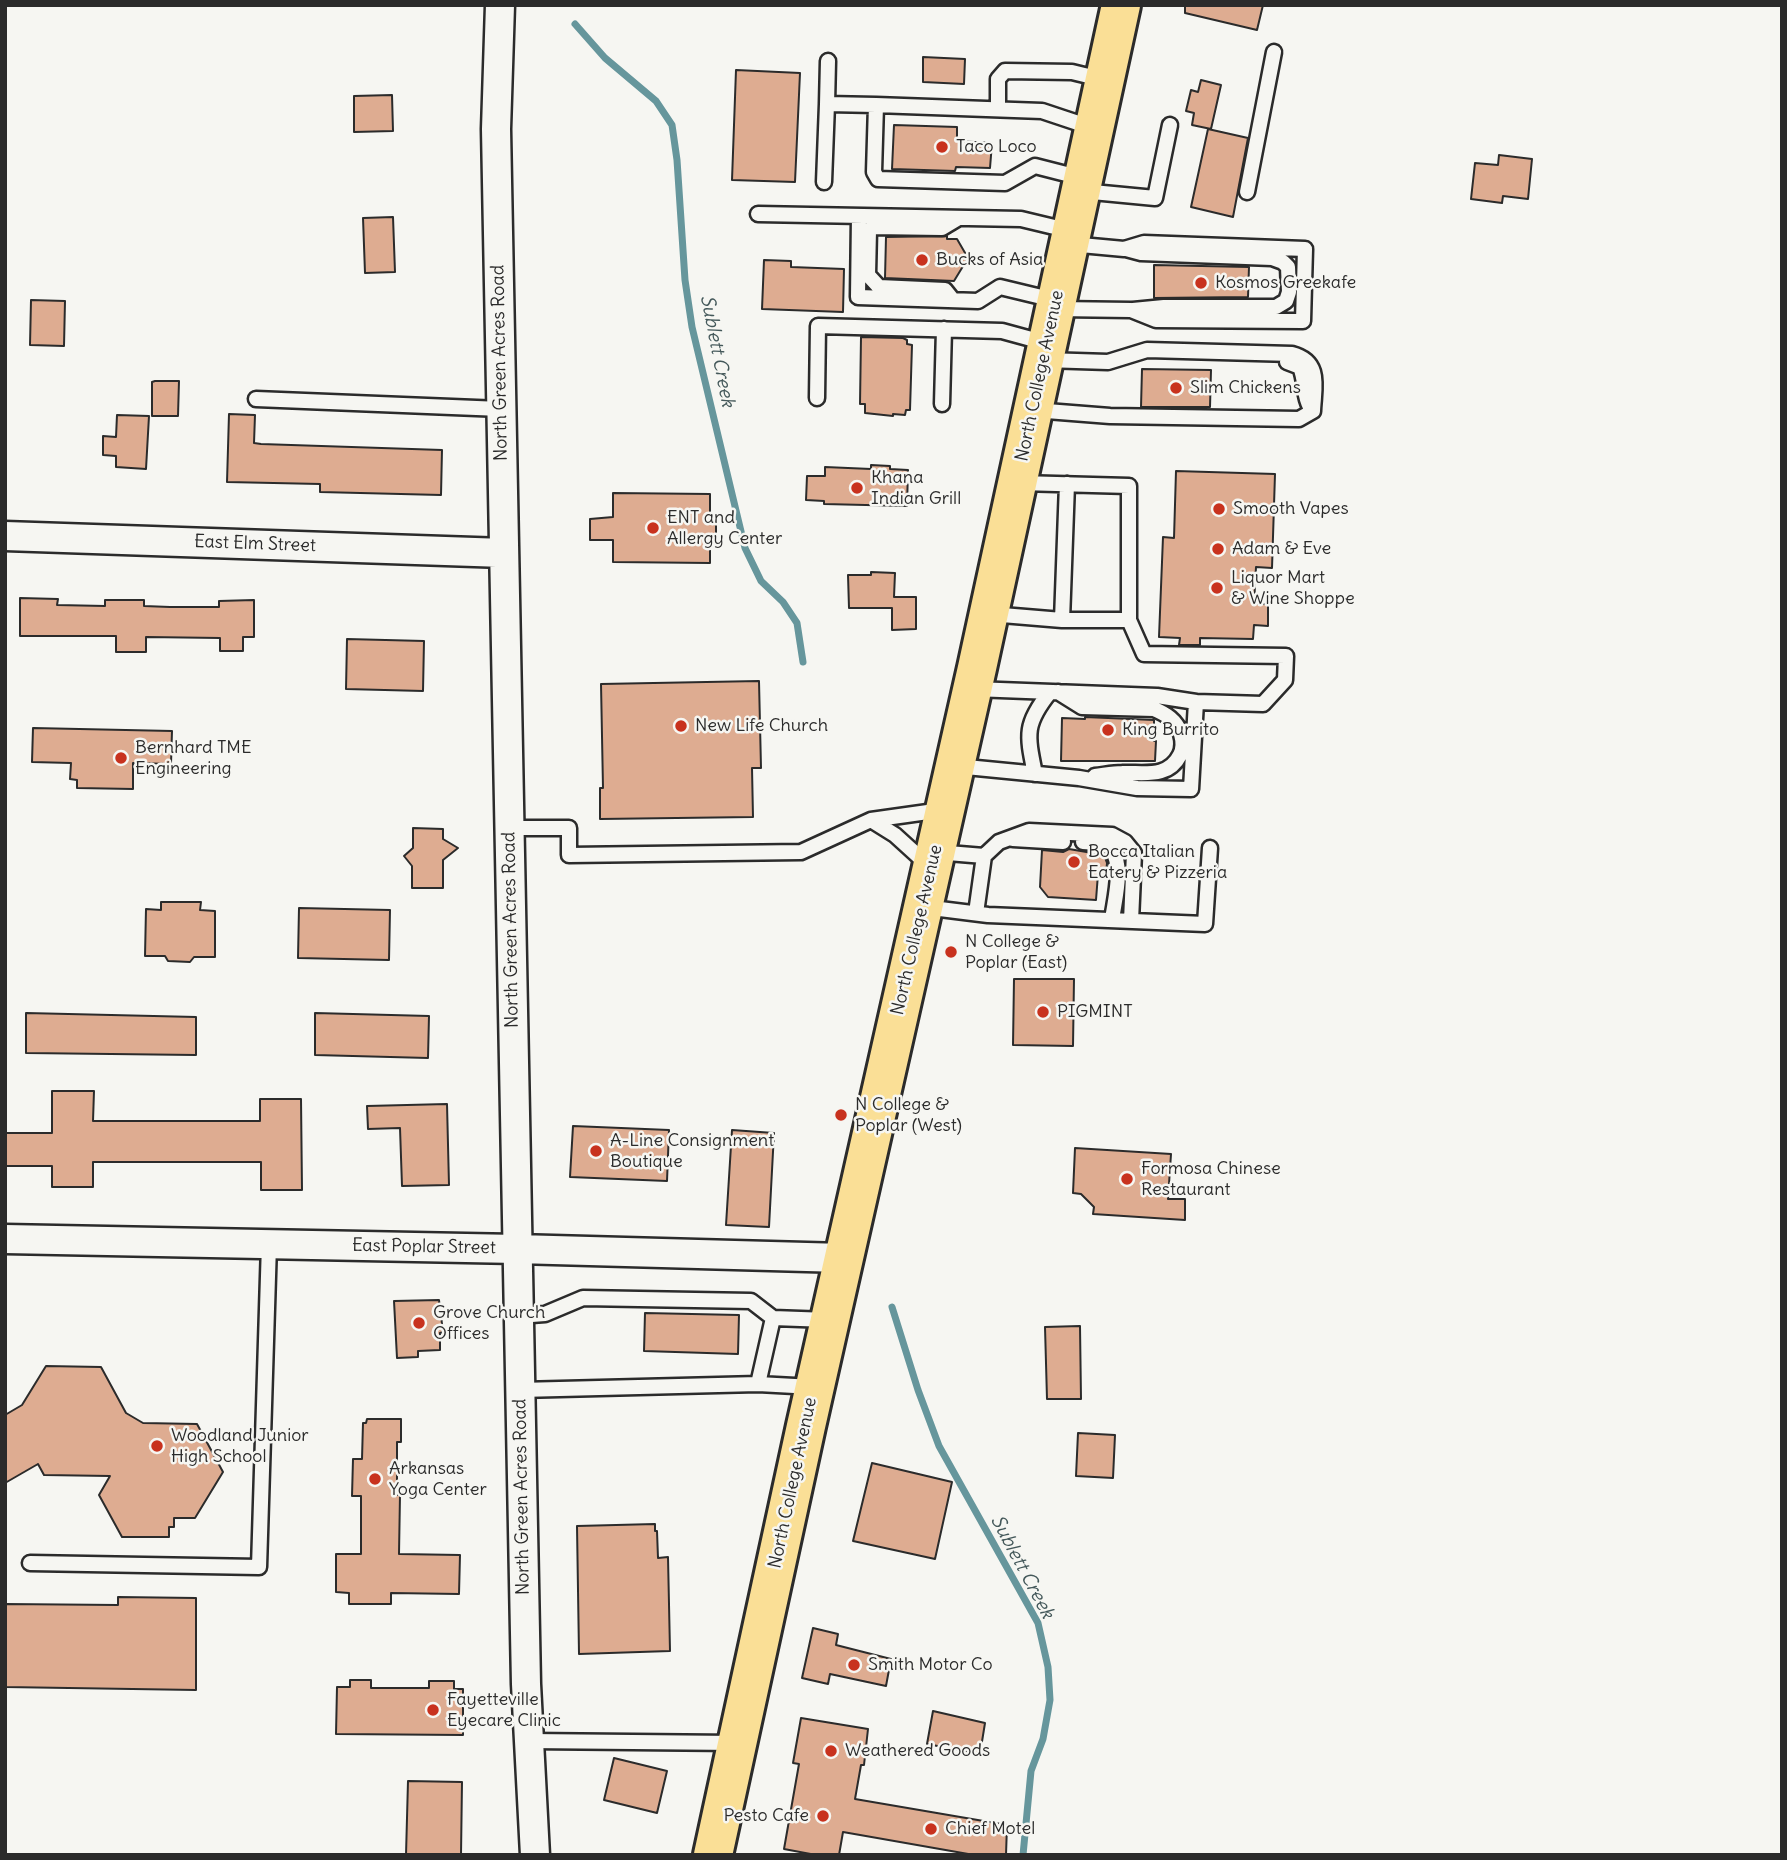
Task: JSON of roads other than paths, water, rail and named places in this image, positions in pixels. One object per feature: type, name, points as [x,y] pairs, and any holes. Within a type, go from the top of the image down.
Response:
[{"type":"main road","name":"North College Avenue","points":[[713,1855],[814,1387],[989,613],[1121,5]]},
{"type":"street","name":"North Green Acres Road","points":[[499,5],[496,128],[517,1249],[529,1741],[535,1855]]},
{"type":"street","name":"East Elm Street","points":[[5,536],[504,553]]},
{"type":"street","name":"East Poplar Street","points":[[5,1239],[843,1258]]},
{"type":"lane","points":[[1247,192],[1274,52]]},
{"type":"lane","points":[[824,182],[828,61]]},
{"type":"lane","points":[[998,109],[999,79],[1004,71],[1072,72],[1105,80]]},
{"type":"lane","points":[[827,104],[1042,111],[1094,128]]},
{"type":"lane","points":[[876,106],[874,172],[878,179],[1005,183],[1035,166],[1082,185],[1155,198],[1170,125]]},
{"type":"lane","points":[[949,181],[940,175],[888,173],[884,168],[886,119],[892,115],[960,118],[975,109]]},
{"type":"lane","points":[[758,214],[1021,219],[1070,238],[1141,253],[1272,258],[1283,261],[1288,267],[1289,292],[1286,301],[1276,307],[1164,307],[1132,310],[1051,328],[1002,331],[818,326],[817,398]]},
{"type":"lane","points":[[859,216],[858,297],[978,300],[1000,287],[1051,328],[1108,362],[1147,350],[1292,354],[1303,357],[1312,368],[1316,383],[1313,411],[1299,419],[1110,416],[1033,410]]},
{"type":"lane","points":[[953,300],[945,290],[879,287],[868,275],[869,230],[874,227],[942,228],[958,218]]},
{"type":"lane","points":[[1124,249],[1144,243],[1305,249],[1303,321],[1156,320],[1132,310]]},
{"type":"lane","points":[[942,404],[944,329]]},
{"type":"lane","points":[[256,399],[501,409]]},
{"type":"lane","points":[[972,689],[1157,696],[1196,702],[1263,704],[1285,681],[1286,656],[1144,654],[1129,620],[1129,486],[1017,483]]},
{"type":"lane","points":[[1062,620],[1067,484]]},
{"type":"lane","points":[[989,613],[1062,620],[1129,620]]},
{"type":"lane","points":[[1035,774],[1029,737],[1031,722],[1034,711],[1054,692]]},
{"type":"lane","points":[[1054,692],[1082,707],[1154,709],[1165,713],[1180,731],[1182,750],[1168,770],[1079,778]]},
{"type":"lane","points":[[955,766],[1079,778],[1137,788],[1191,789],[1196,702]]},
{"type":"lane","points":[[509,828],[569,828],[569,855],[801,852],[871,820],[945,809]]},
{"type":"lane","points":[[871,820],[933,860],[984,856],[999,842],[1029,831],[1112,835],[1125,842],[1134,853],[1132,921]]},
{"type":"lane","points":[[1010,838],[1098,843],[1111,847],[1117,860],[1118,873],[1112,920]]},
{"type":"lane","points":[[923,906],[976,913],[1205,924],[1210,848]]},
{"type":"lane","points":[[976,913],[984,856]]},
{"type":"lane","points":[[30,1563],[259,1567],[269,1244]]},
{"type":"lane","points":[[519,1316],[545,1314],[583,1298],[751,1301],[773,1318],[830,1320]]},
{"type":"lane","points":[[758,1384],[773,1318]]},
{"type":"lane","points":[[520,1390],[758,1384],[814,1387]]},
{"type":"lane","points":[[529,1741],[738,1743]]},
{"type":"waterway","name":"Sublett Creek","points":[[575,24],[605,58],[656,101],[672,125],[685,280],[692,327],[745,548],[761,581],[783,602],[797,623],[803,662]]},
{"type":"waterway","name":"Sublett Creek","points":[[892,1307],[939,1446],[1038,1623],[1048,1667],[1050,1700],[1043,1739],[1031,1771],[1023,1855]]},
{"type":"place","name":"Taco Loco","points":[[942,147]]},
{"type":"place","name":"Bucks of Asia","points":[[922,260]]},
{"type":"place","name":"Kosmos Greekafe","points":[[1201,283]]},
{"type":"place","name":"Slim Chickens","points":[[1176,388]]},
{"type":"place","name":"Khana Indian Grill","points":[[857,488]]},
{"type":"place","name":"Smooth Vapes","points":[[1219,509]]},
{"type":"place","name":"ENT and Allergy Center","points":[[653,528]]},
{"type":"place","name":"Adam & Eve","points":[[1218,549]]},
{"type":"place","name":"Liquor Mart & Wine Shoppe","points":[[1217,588]]},
{"type":"place","name":"New Life Church","points":[[681,726]]},
{"type":"place","name":"King Burrito","points":[[1108,730]]},
{"type":"place","name":"Bernhard TME Engineering","points":[[121,758]]},
{"type":"place","name":"Bocca Italian Eatery & Pizzeria","points":[[1074,862]]},
{"type":"place","name":"N College & Poplar (East)","points":[[951,952]]},
{"type":"place","name":"PIGMINT","points":[[1043,1012]]},
{"type":"place","name":"N College & Poplar (West)","points":[[841,1115]]},
{"type":"place","name":"A-Line Consignment Boutique","points":[[596,1151]]},
{"type":"place","name":"Formosa Chinese Restaurant","points":[[1127,1179]]},
{"type":"place","name":"Grove Church Offices","points":[[419,1323]]},
{"type":"place","name":"Woodland Junior High School","points":[[157,1446]]},
{"type":"place","name":"Arkansas Yoga Center","points":[[375,1479]]},
{"type":"place","name":"Smith Motor Co","points":[[854,1665]]},
{"type":"place","name":"Fayetteville Eyecare Clinic","points":[[433,1710]]},
{"type":"place","name":"Weathered Goods","points":[[831,1751]]},
{"type":"place","name":"Pesto Cafe","points":[[823,1816]]},
{"type":"place","name":"Chief Motel","points":[[931,1829]]}]
